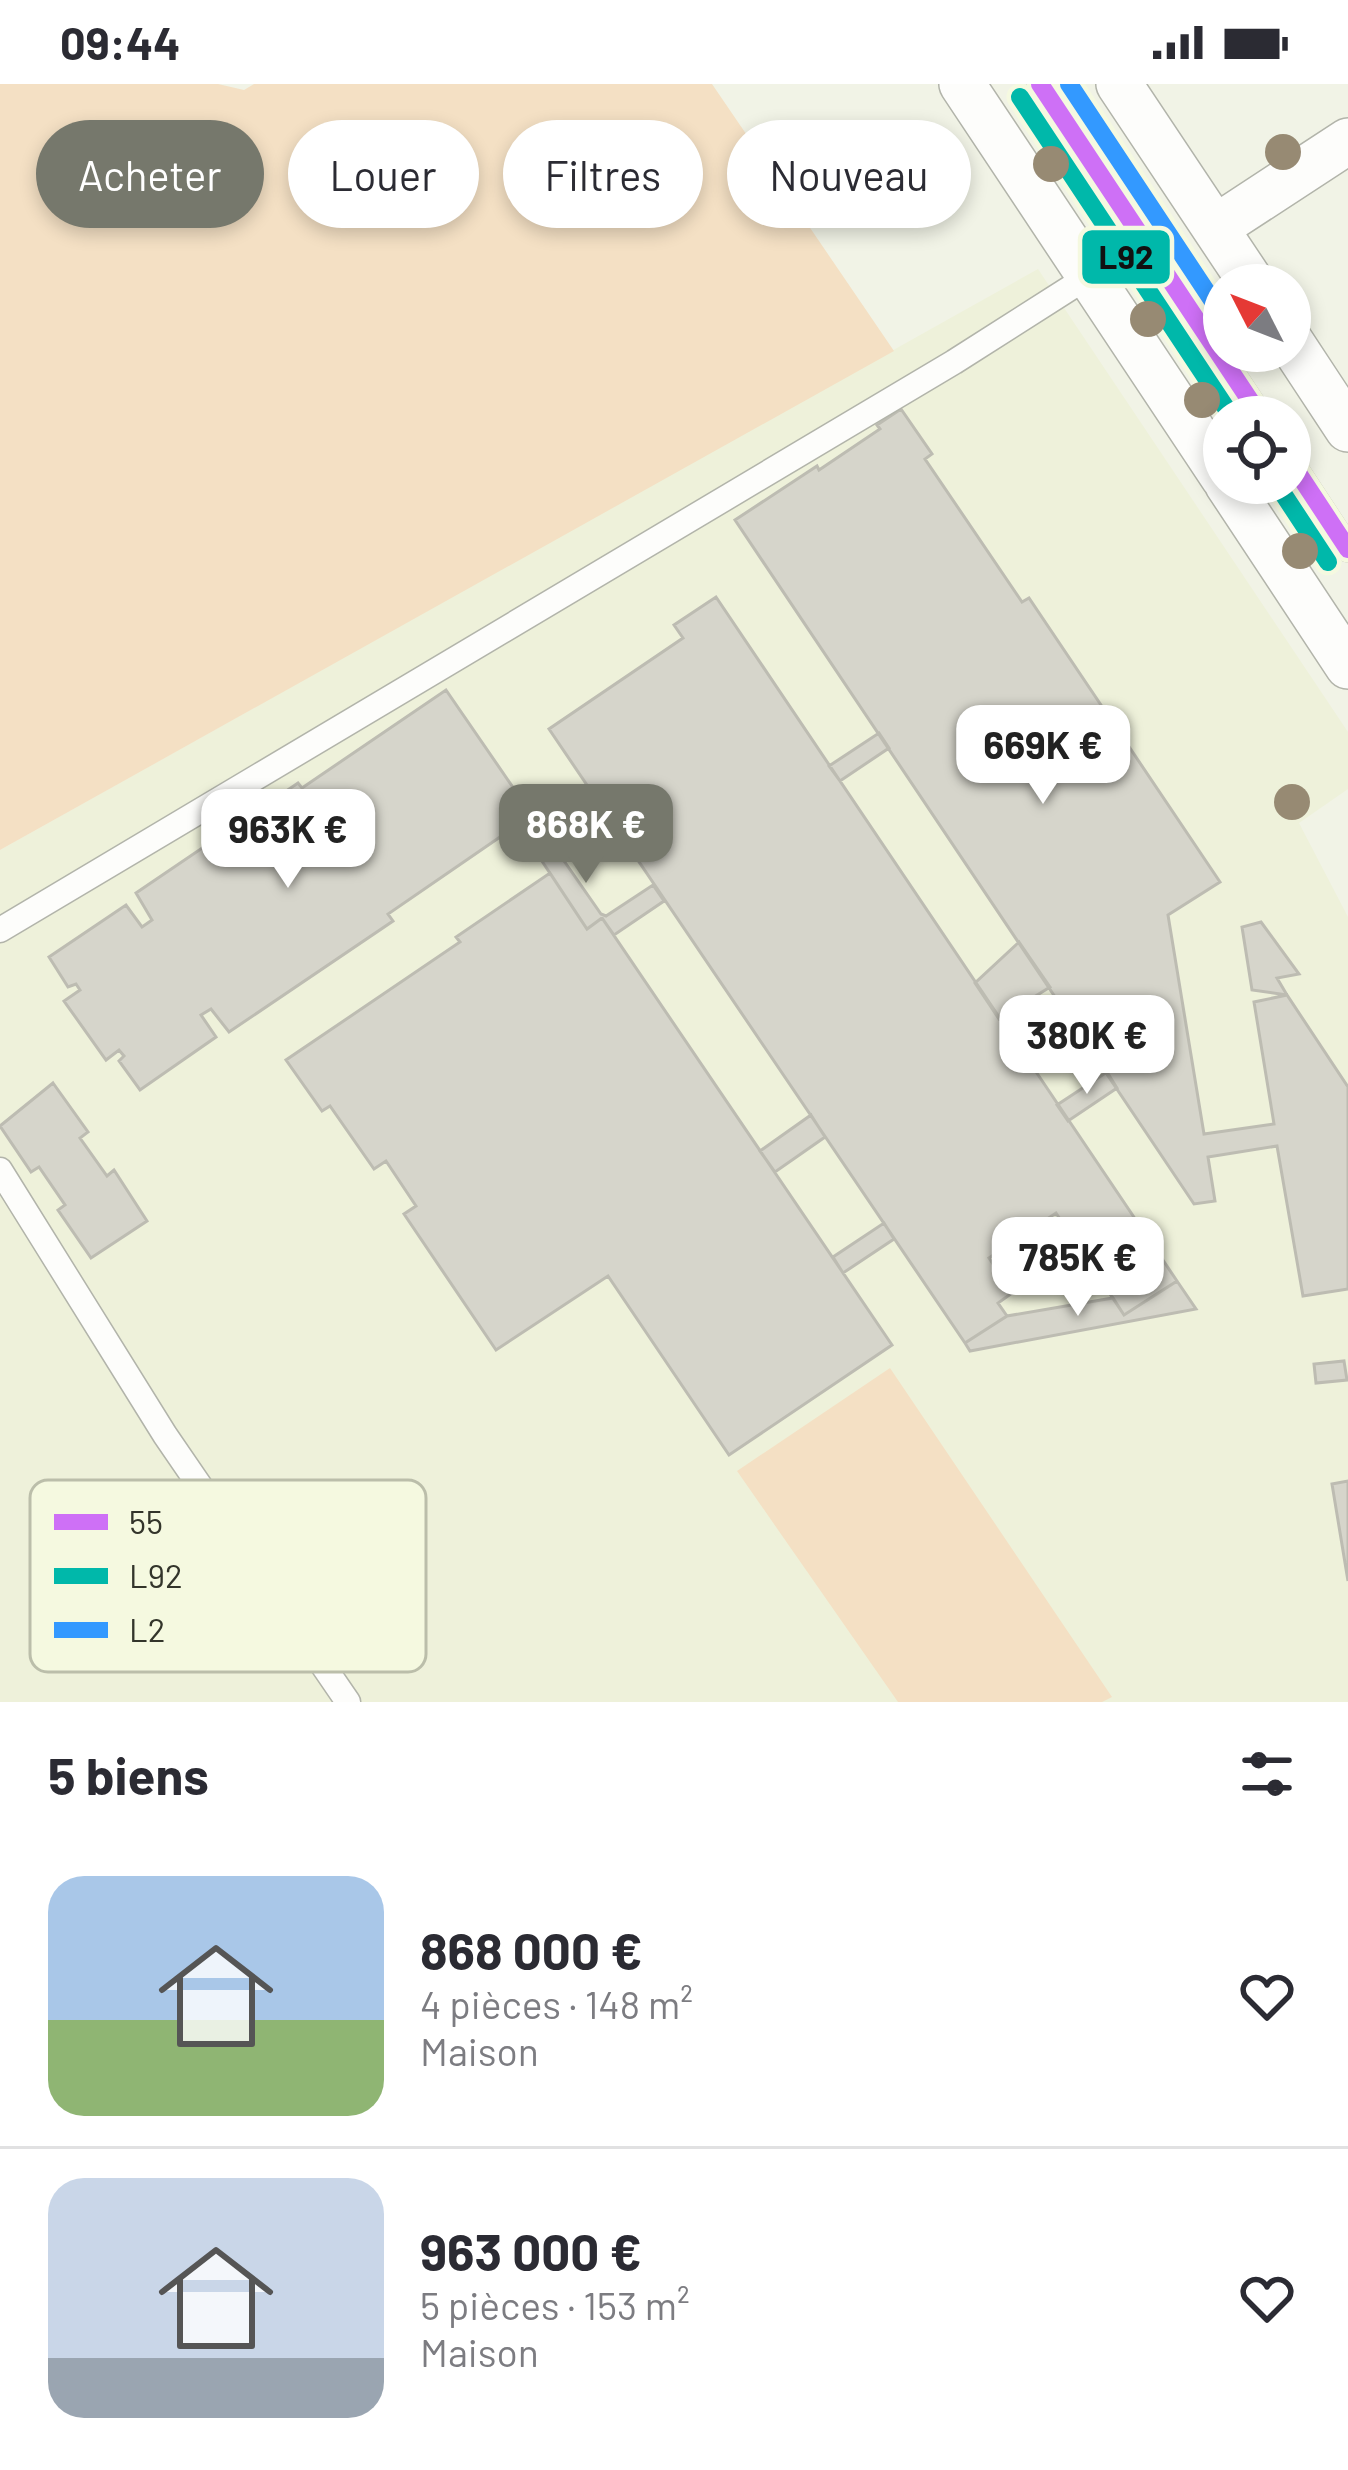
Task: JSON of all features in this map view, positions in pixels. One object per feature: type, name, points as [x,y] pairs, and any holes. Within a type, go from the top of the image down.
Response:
[{"type":"street","points":[[962,84],[1203,447]]},
{"type":"street","points":[[1119,84],[1239,264]]},
{"type":"street","points":[[1215,227],[1348,141]]},
{"type":"street","points":[[1310,372],[1348,429]]},
{"type":"street","points":[[1241,504],[1348,666]]},
{"type":"lane","points":[[1040,84],[1247,396]]},
{"type":"lane","points":[[0,930],[955,362],[1089,276]]},
{"type":"lane","points":[[1311,493],[1348,549]]},
{"type":"lane","points":[[0,1171],[196,1480]]},
{"type":"lane","points":[[327,1672],[348,1702]]},
{"type":"shaded area","points":[[0,84],[218,84],[244,90],[254,84],[712,84],[737,120],[727,120],[727,228],[810,228],[894,351],[0,850]]},
{"type":"shaded area","points":[[1038,269],[1348,732],[1348,789],[1299,823],[1348,917],[1348,1702],[0,1702],[0,850]]},
{"type":"shaded area","points":[[890,1368],[1112,1697],[1102,1702],[898,1702],[737,1471]]},
{"type":"building","points":[[901,409],[932,454],[925,459],[1022,602],[1029,598],[1220,882],[1168,915],[1204,1134],[1274,1124],[1254,1002],[1287,995],[1348,1087],[1348,1289],[1303,1296],[1277,1146],[1208,1157],[1215,1201],[1194,1204],[735,520],[817,466],[819,470]]},
{"type":"building","points":[[716,597],[1177,1281],[1124,1315],[1056,1213],[989,1258],[1012,1293],[998,1303],[1007,1316],[965,1343],[549,729],[683,638],[674,625]]},
{"type":"building","points":[[446,690],[532,815],[388,914],[393,921],[229,1032],[211,1009],[201,1015],[216,1037],[140,1090],[119,1061],[124,1056],[119,1050],[106,1060],[64,1001],[80,990],[76,984],[68,987],[49,957],[126,905],[142,927],[152,920],[136,893]]},
{"type":"building","points":[[879,733],[889,748],[840,781],[829,766]]},
{"type":"building","points":[[532,815],[601,914],[606,916],[653,885],[664,901],[614,935],[602,918],[587,929],[518,825]]},
{"type":"building","points":[[550,873],[587,929],[602,918],[892,1345],[729,1455],[608,1276],[496,1350],[404,1214],[416,1206],[386,1161],[374,1169],[330,1106],[322,1111],[286,1060],[460,942],[456,937]]},
{"type":"building","points":[[1261,922],[1299,974],[1277,978],[1287,995],[1252,990],[1242,927]]},
{"type":"building","points":[[1019,942],[1050,987],[999,1019],[975,983]]},
{"type":"building","points":[[1107,1072],[1117,1088],[1068,1121],[1057,1105]]},
{"type":"building","points":[[53,1083],[88,1132],[80,1138],[107,1176],[114,1170],[147,1221],[91,1258],[58,1210],[65,1205],[39,1167],[31,1172],[0,1126]]},
{"type":"building","points":[[811,1115],[825,1137],[775,1172],[760,1151]]},
{"type":"building","points":[[884,1223],[894,1239],[843,1273],[833,1257]]},
{"type":"building","points":[[1177,1281],[1196,1309],[970,1351],[965,1343],[1007,1316],[1113,1298],[1124,1315]]},
{"type":"building","points":[[1344,1361],[1347,1380],[1316,1383],[1314,1364]]},
{"type":"building","points":[[1348,1481],[1348,1581],[1332,1484]]},
{"type":"transit line","name":"55","points":[[1040,84],[1247,396]]},
{"type":"transit line","name":"L2","points":[[1069,84],[1203,286]]},
{"type":"transit line","name":"L92","points":[[1020,97],[1218,396]]},
{"type":"transit line","name":"55","points":[[1311,493],[1348,549]]},
{"type":"transit line","name":"L92","points":[[1290,504],[1328,562]]}]
